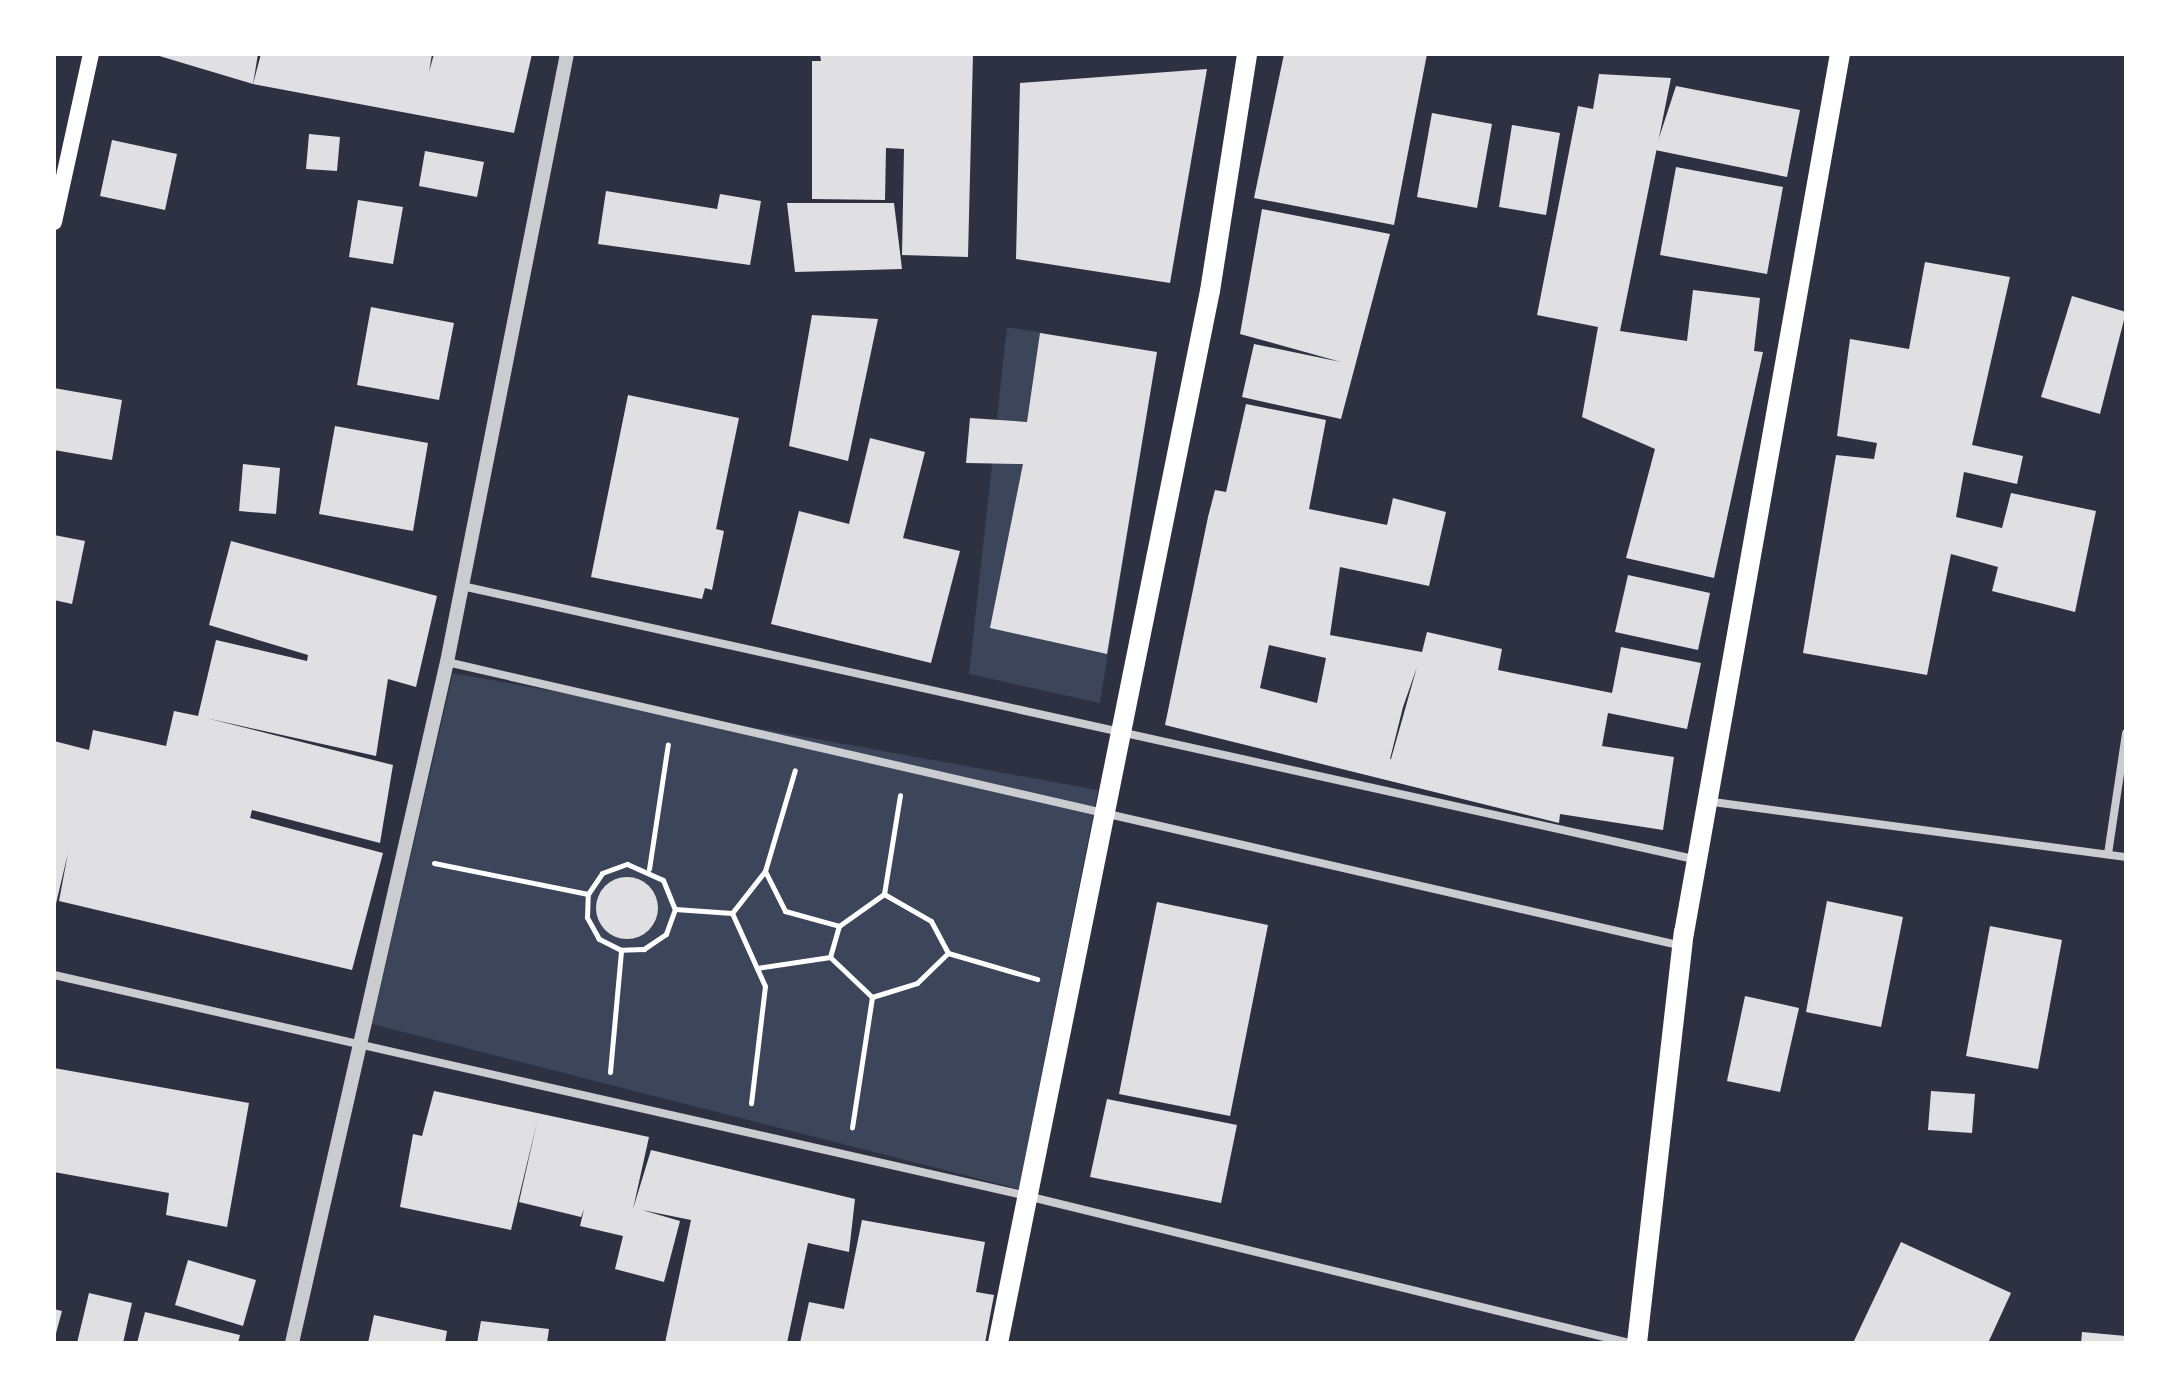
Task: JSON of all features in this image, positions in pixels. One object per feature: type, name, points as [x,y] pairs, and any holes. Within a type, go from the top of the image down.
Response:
[{"type":"main road","points":[[54,222],[91,54]]},
{"type":"main road","points":[[998,1343],[1064,987],[1210,291],[1247,54]]},
{"type":"main road","points":[[1637,1343],[1683,946],[1713,802],[1840,54]]},
{"type":"street","points":[[292,1343],[447,662],[567,54]]},
{"type":"street","points":[[462,586],[1699,860]]},
{"type":"street","points":[[447,662],[1683,946]]},
{"type":"street","points":[[2108,854],[2126,733]]},
{"type":"street","points":[[1713,802],[2126,857]]},
{"type":"street","points":[[54,975],[1023,1195],[1629,1343]]},
{"type":"path","points":[[649,869],[672,715]]},
{"type":"path","points":[[732,913],[765,871],[801,744]]},
{"type":"path","points":[[830,957],[839,926],[884,894],[906,768]]},
{"type":"path","points":[[402,856],[588,894]]},
{"type":"path","points":[[627,864],[649,869],[663,880],[675,909],[666,934],[644,949],[621,950],[599,939],[587,917],[588,894],[602,873],[627,864]]},
{"type":"path","points":[[765,871],[785,911],[839,926]]},
{"type":"path","points":[[884,894],[931,921],[948,953],[1064,987]]},
{"type":"path","points":[[675,909],[732,913]]},
{"type":"path","points":[[732,913],[765,986],[748,1134]]},
{"type":"path","points":[[605,1101],[621,950]]},
{"type":"path","points":[[872,997],[917,983],[948,953]]},
{"type":"path","points":[[757,968],[830,957]]},
{"type":"path","points":[[830,957],[872,997]]},
{"type":"path","points":[[847,1157],[872,997]]},
{"type":"shaded area","points":[[1007,327],[1157,352],[1100,703],[969,674]]},
{"type":"shaded area","points":[[453,673],[1098,790],[1019,1189],[372,1024]]},
{"type":"building","points":[[157,54],[258,54],[253,84],[156,55]]},
{"type":"building","points":[[261,54],[432,54],[429,72],[434,54],[532,54],[514,133],[253,84]]},
{"type":"building","points":[[820,54],[973,54],[968,257],[902,255],[904,149],[886,148],[885,200],[812,199],[812,61],[821,61]]},
{"type":"building","points":[[1284,54],[1427,54],[1394,225],[1254,198]]},
{"type":"building","points":[[1207,69],[1170,283],[1016,259],[1020,83]]},
{"type":"building","points":[[1599,74],[1671,78],[1620,331],[1687,341],[1693,290],[1760,298],[1754,351],[1763,352],[1714,578],[1626,558],[1655,449],[1582,417],[1598,327],[1537,315],[1578,106],[1593,109]]},
{"type":"building","points":[[1676,86],[1800,110],[1787,177],[1655,150]]},
{"type":"building","points":[[1432,113],[1492,124],[1477,208],[1417,197]]},
{"type":"building","points":[[1512,125],[1560,133],[1546,215],[1499,207]]},
{"type":"building","points":[[309,134],[340,137],[337,171],[306,169]]},
{"type":"building","points":[[112,140],[177,154],[165,210],[100,196]]},
{"type":"building","points":[[425,151],[484,162],[477,197],[419,186]]},
{"type":"building","points":[[1676,167],[1783,187],[1767,274],[1660,255]]},
{"type":"building","points":[[606,191],[717,209],[720,194],[761,201],[750,265],[598,244]]},
{"type":"building","points":[[358,200],[403,207],[393,264],[349,257]]},
{"type":"building","points":[[787,203],[894,203],[902,269],[795,272]]},
{"type":"building","points":[[1262,209],[1390,234],[1341,419],[1242,397],[1254,344],[1341,362],[1240,334]]},
{"type":"building","points":[[1925,262],[2010,277],[1972,445],[2023,456],[2017,484],[1964,472],[1956,517],[2002,528],[2011,493],[2096,511],[2075,612],[1992,591],[1998,567],[1951,554],[1927,675],[1803,653],[1836,455],[1874,459],[1877,443],[1837,436],[1850,339],[1909,349]]},
{"type":"building","points":[[2072,296],[2126,312],[2100,414],[2041,397]]},
{"type":"building","points":[[371,307],[454,323],[439,400],[357,385]]},
{"type":"building","points":[[812,315],[878,319],[848,461],[789,446]]},
{"type":"building","points":[[1040,333],[1157,352],[1107,654],[990,628],[1023,464],[966,463],[970,418],[1027,422]]},
{"type":"building","points":[[54,388],[122,400],[112,460],[54,450]]},
{"type":"building","points":[[628,395],[739,418],[716,529],[724,531],[712,590],[705,588],[702,599],[591,577]]},
{"type":"building","points":[[1246,404],[1326,420],[1309,509],[1387,525],[1393,498],[1446,512],[1429,586],[1340,567],[1330,635],[1422,652],[1427,632],[1502,649],[1498,670],[1612,693],[1621,647],[1701,663],[1687,729],[1608,713],[1602,746],[1674,757],[1663,830],[1560,814],[1559,823],[1165,725],[1215,490],[1226,492]],"holes":[[[1269,645],[1326,658],[1317,703],[1260,688]],[[1417,667],[1391,759],[1390,759],[1403,707]]]},
{"type":"building","points":[[335,426],[428,443],[413,531],[319,514]]},
{"type":"building","points":[[870,438],[925,452],[903,538],[960,551],[931,663],[771,624],[799,511],[849,524]]},
{"type":"building","points":[[243,464],[280,468],[276,514],[239,511]]},
{"type":"building","points":[[54,535],[85,541],[72,604],[54,600]]},
{"type":"building","points":[[231,541],[437,596],[416,687],[388,679],[376,756],[206,718],[393,765],[380,843],[252,810],[250,818],[383,853],[352,970],[59,901],[68,853],[54,912],[54,741],[89,750],[93,730],[166,746],[174,711],[198,716],[216,640],[307,661],[308,655],[209,625]]},
{"type":"building","points":[[1628,575],[1710,593],[1698,650],[1615,632]]},
{"type":"building","points":[[627,877],[639,879],[649,886],[656,896],[656,920],[649,930],[639,937],[627,939],[615,937],[605,930],[598,920],[596,908],[598,896],[605,886],[615,879]]},
{"type":"building","points":[[1827,901],[1903,917],[1881,1027],[1806,1012]]},
{"type":"building","points":[[1157,902],[1268,925],[1230,1116],[1119,1094]]},
{"type":"building","points":[[1990,926],[2062,940],[2038,1069],[1966,1056]]},
{"type":"building","points":[[1745,996],[1799,1008],[1780,1092],[1727,1081]]},
{"type":"building","points":[[54,1068],[249,1103],[227,1227],[166,1215],[169,1193],[54,1172]]},
{"type":"building","points":[[434,1091],[649,1137],[633,1209],[651,1150],[855,1199],[849,1252],[808,1243],[787,1343],[665,1343],[691,1220],[642,1210],[680,1221],[664,1282],[615,1269],[623,1236],[580,1226],[584,1209],[581,1217],[519,1202],[537,1122],[511,1230],[400,1207],[413,1134],[422,1136]]},
{"type":"building","points":[[1931,1091],[1975,1094],[1972,1133],[1928,1130]]},
{"type":"building","points":[[1107,1099],[1237,1125],[1221,1203],[1090,1177]]},
{"type":"building","points":[[862,1220],[985,1242],[976,1292],[994,1295],[985,1343],[800,1343],[809,1302],[844,1309]]},
{"type":"building","points":[[1901,1242],[2011,1293],[1988,1343],[1853,1343]]},
{"type":"building","points":[[188,1260],[256,1280],[243,1326],[175,1305]]},
{"type":"building","points":[[89,1293],[132,1303],[123,1343],[77,1343]]},
{"type":"building","points":[[54,1309],[62,1311],[55,1337],[54,1337]]},
{"type":"building","points":[[145,1312],[240,1335],[238,1343],[137,1343]]},
{"type":"building","points":[[374,1315],[447,1331],[445,1343],[368,1343]]},
{"type":"building","points":[[481,1321],[549,1329],[547,1343],[477,1343]]},
{"type":"building","points":[[2082,1332],[2126,1336],[2126,1343],[2081,1343]]}]
